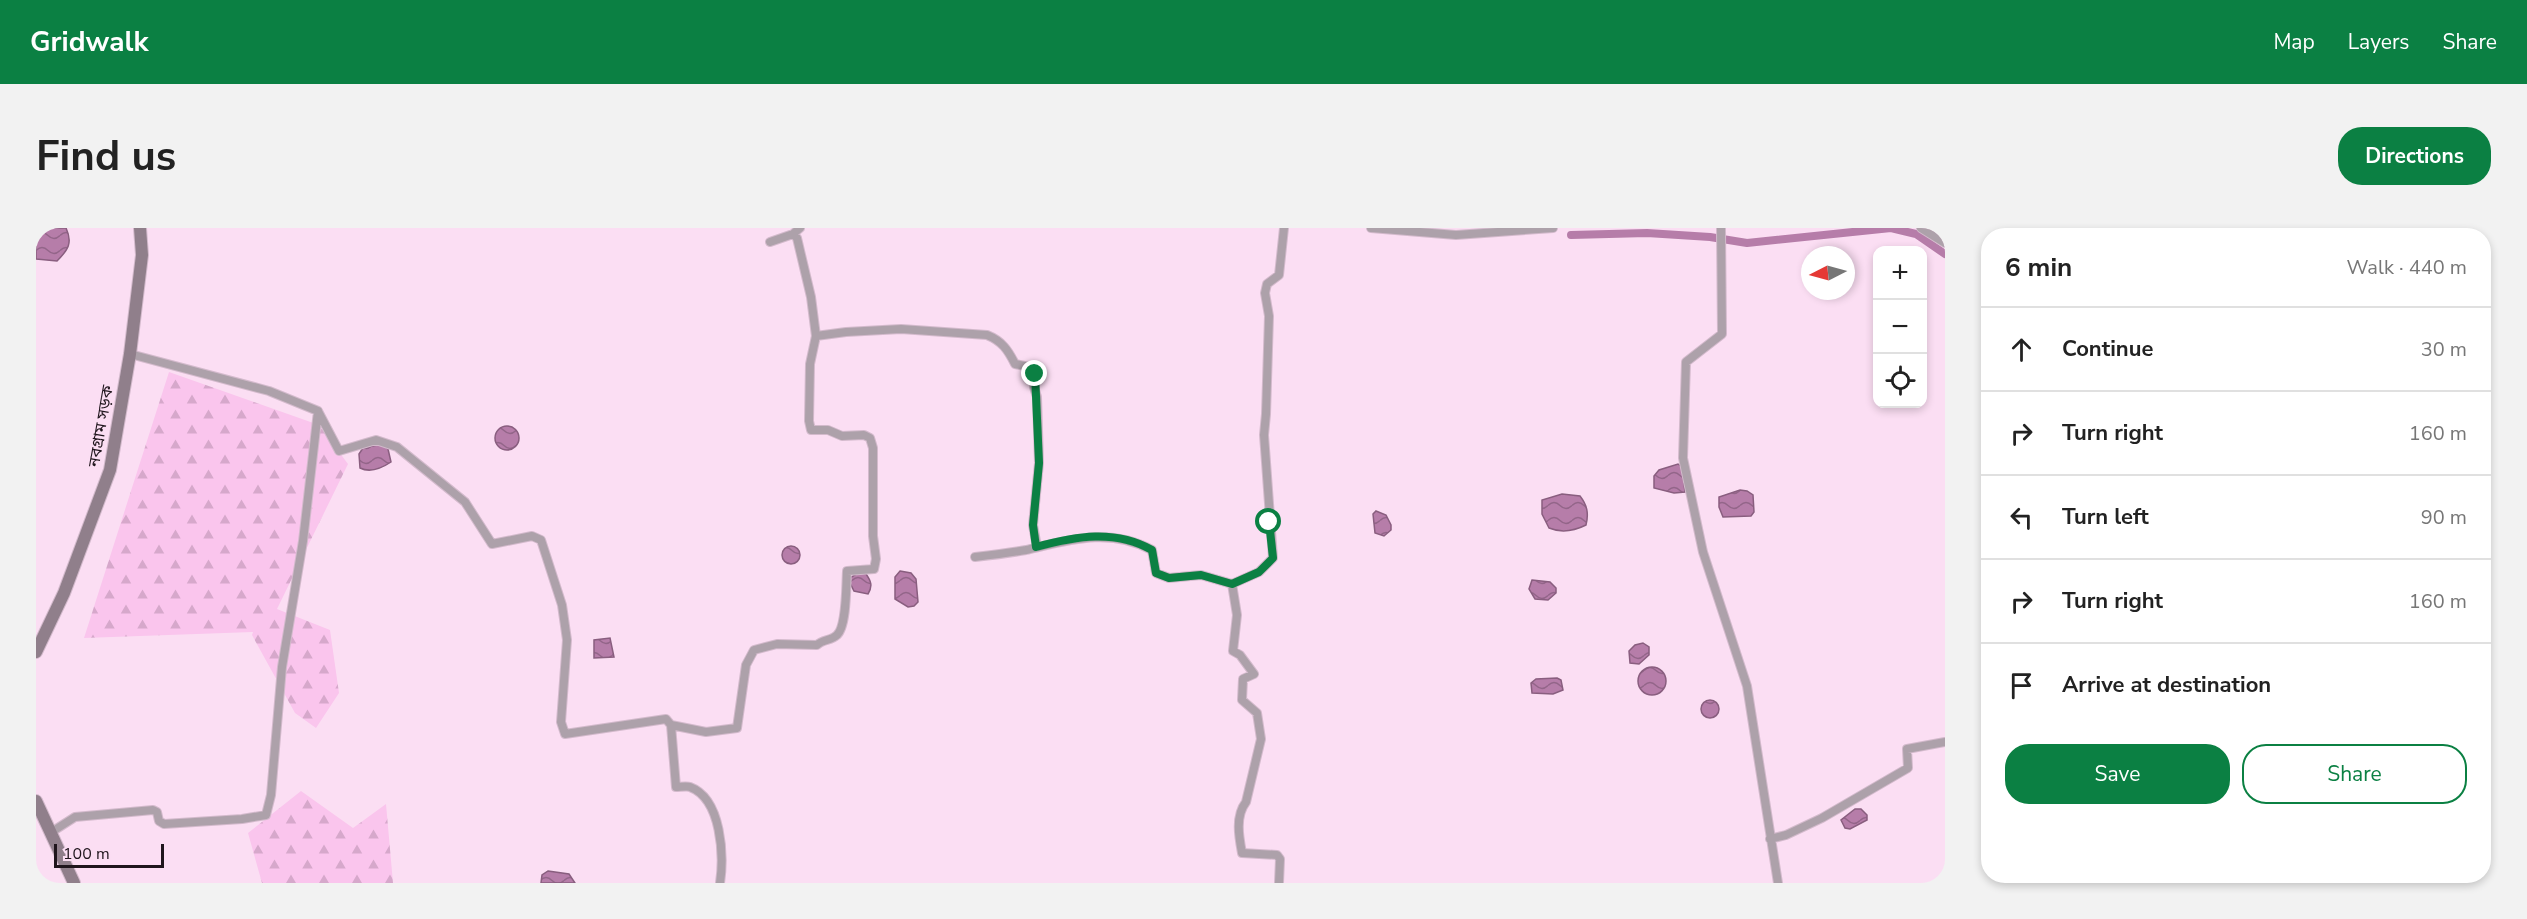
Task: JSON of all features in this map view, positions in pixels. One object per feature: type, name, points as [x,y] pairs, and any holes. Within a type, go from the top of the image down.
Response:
[{"type":"main road","name":"নবগ্রাম সড়ক","points":[[36,652],[64,593],[110,470],[130,354],[142,255],[140,228]]},
{"type":"main road","points":[[36,801],[74,883]]},
{"type":"street","points":[[975,557],[1091,536],[1131,541],[1152,550],[1156,573],[1169,578],[1201,575],[1232,584],[1259,572],[1273,558],[1264,435],[1269,316],[1265,293],[1267,284],[1279,275],[1284,228]]},
{"type":"street","points":[[1371,228],[1456,235],[1553,228]]},
{"type":"street","points":[[1921,228],[1945,243]]},
{"type":"street","points":[[670,725],[706,732],[737,729],[746,665],[754,650],[777,644],[817,645],[822,640],[836,637],[842,629],[847,571],[874,569],[876,559],[873,536],[873,448],[870,438],[864,435],[843,436],[828,430],[811,430],[809,421],[810,363],[816,336],[812,297],[796,231],[770,242]]},
{"type":"street","points":[[1721,231],[1722,334],[1686,362],[1683,458],[1703,552],[1747,686],[1778,883]]},
{"type":"street","points":[[816,336],[900,329],[987,335],[998,339],[1009,351],[1015,364],[1029,368],[1035,374],[1039,463],[1033,525],[1036,547]]},
{"type":"street","points":[[130,354],[269,391],[318,411],[339,451],[376,440],[397,447],[465,502],[492,544],[532,536],[541,540],[562,605],[567,640],[561,722],[565,734],[666,719],[670,725],[676,787],[690,787],[703,798],[714,814],[720,830],[722,866],[720,883]]},
{"type":"street","points":[[50,833],[75,818],[153,810],[157,812],[159,821],[164,825],[242,819],[266,814],[269,810],[282,667],[303,542],[318,411]]},
{"type":"street","points":[[1232,584],[1237,615],[1233,651],[1240,655],[1254,674],[1244,679],[1242,700],[1257,713],[1261,739],[1246,802],[1240,808],[1241,847],[1242,853],[1277,855],[1280,859],[1279,883]]},
{"type":"street","points":[[1770,839],[1786,835],[1822,818],[1908,768],[1907,749],[1945,742]]},
{"type":"green space","points":[[169,372],[319,425],[348,464],[277,609],[330,630],[339,693],[316,728],[295,713],[252,635],[253,632],[84,638]]},
{"type":"green space","points":[[301,791],[353,828],[386,804],[393,883],[262,883],[248,833]]},
{"type":"water","points":[[36,228],[66,228],[69,238],[68,246],[57,261],[36,259]]},
{"type":"water","points":[[507,426],[516,429],[519,438],[516,447],[507,450],[498,447],[495,438],[498,429]]},
{"type":"water","points":[[382,444],[388,449],[391,462],[376,469],[360,468],[359,454],[363,448]]},
{"type":"water","points":[[1678,464],[1682,467],[1685,492],[1674,493],[1654,488],[1654,476],[1659,470]]},
{"type":"water","points":[[1740,490],[1753,495],[1754,512],[1751,516],[1723,517],[1719,507],[1719,497]]},
{"type":"water","points":[[1562,494],[1580,496],[1587,509],[1586,525],[1568,531],[1549,528],[1542,514],[1542,500]]},
{"type":"water","points":[[1376,511],[1386,515],[1391,525],[1391,530],[1384,536],[1375,533],[1373,514]]},
{"type":"water","points":[[791,546],[797,549],[800,555],[797,561],[791,564],[785,561],[782,555],[785,549]]},
{"type":"water","points":[[900,571],[911,573],[916,579],[918,602],[914,606],[908,607],[895,599],[895,577]]},
{"type":"water","points":[[858,573],[866,574],[869,579],[871,586],[868,594],[854,591],[848,579]]},
{"type":"water","points":[[1532,580],[1550,582],[1556,588],[1556,593],[1548,600],[1535,599],[1529,589]]},
{"type":"water","points":[[610,638],[614,657],[594,658],[594,640]]},
{"type":"water","points":[[1643,643],[1649,647],[1649,655],[1639,664],[1630,663],[1629,651],[1635,645]]},
{"type":"water","points":[[1652,667],[1662,671],[1666,681],[1662,691],[1652,695],[1642,691],[1638,681],[1642,671]]},
{"type":"water","points":[[1557,678],[1561,680],[1563,690],[1553,694],[1532,693],[1531,683],[1536,679]]},
{"type":"water","points":[[1710,700],[1716,703],[1719,709],[1716,715],[1710,718],[1704,715],[1701,709],[1704,703]]},
{"type":"water","points":[[1855,809],[1861,809],[1867,815],[1867,820],[1850,829],[1845,828],[1841,820]]},
{"type":"water","points":[[548,871],[569,874],[575,883],[541,883],[542,875]]},
{"type":"waterway","points":[[1571,235],[1647,233],[1710,237],[1747,243],[1891,228],[1916,234],[1945,254]]},
{"type":"route","points":[[1035,374],[1039,463],[1033,525],[1036,547],[1082,537],[1100,536],[1131,541],[1152,550],[1156,573],[1169,578],[1201,575],[1232,584],[1259,572],[1273,558],[1269,522]]}]
